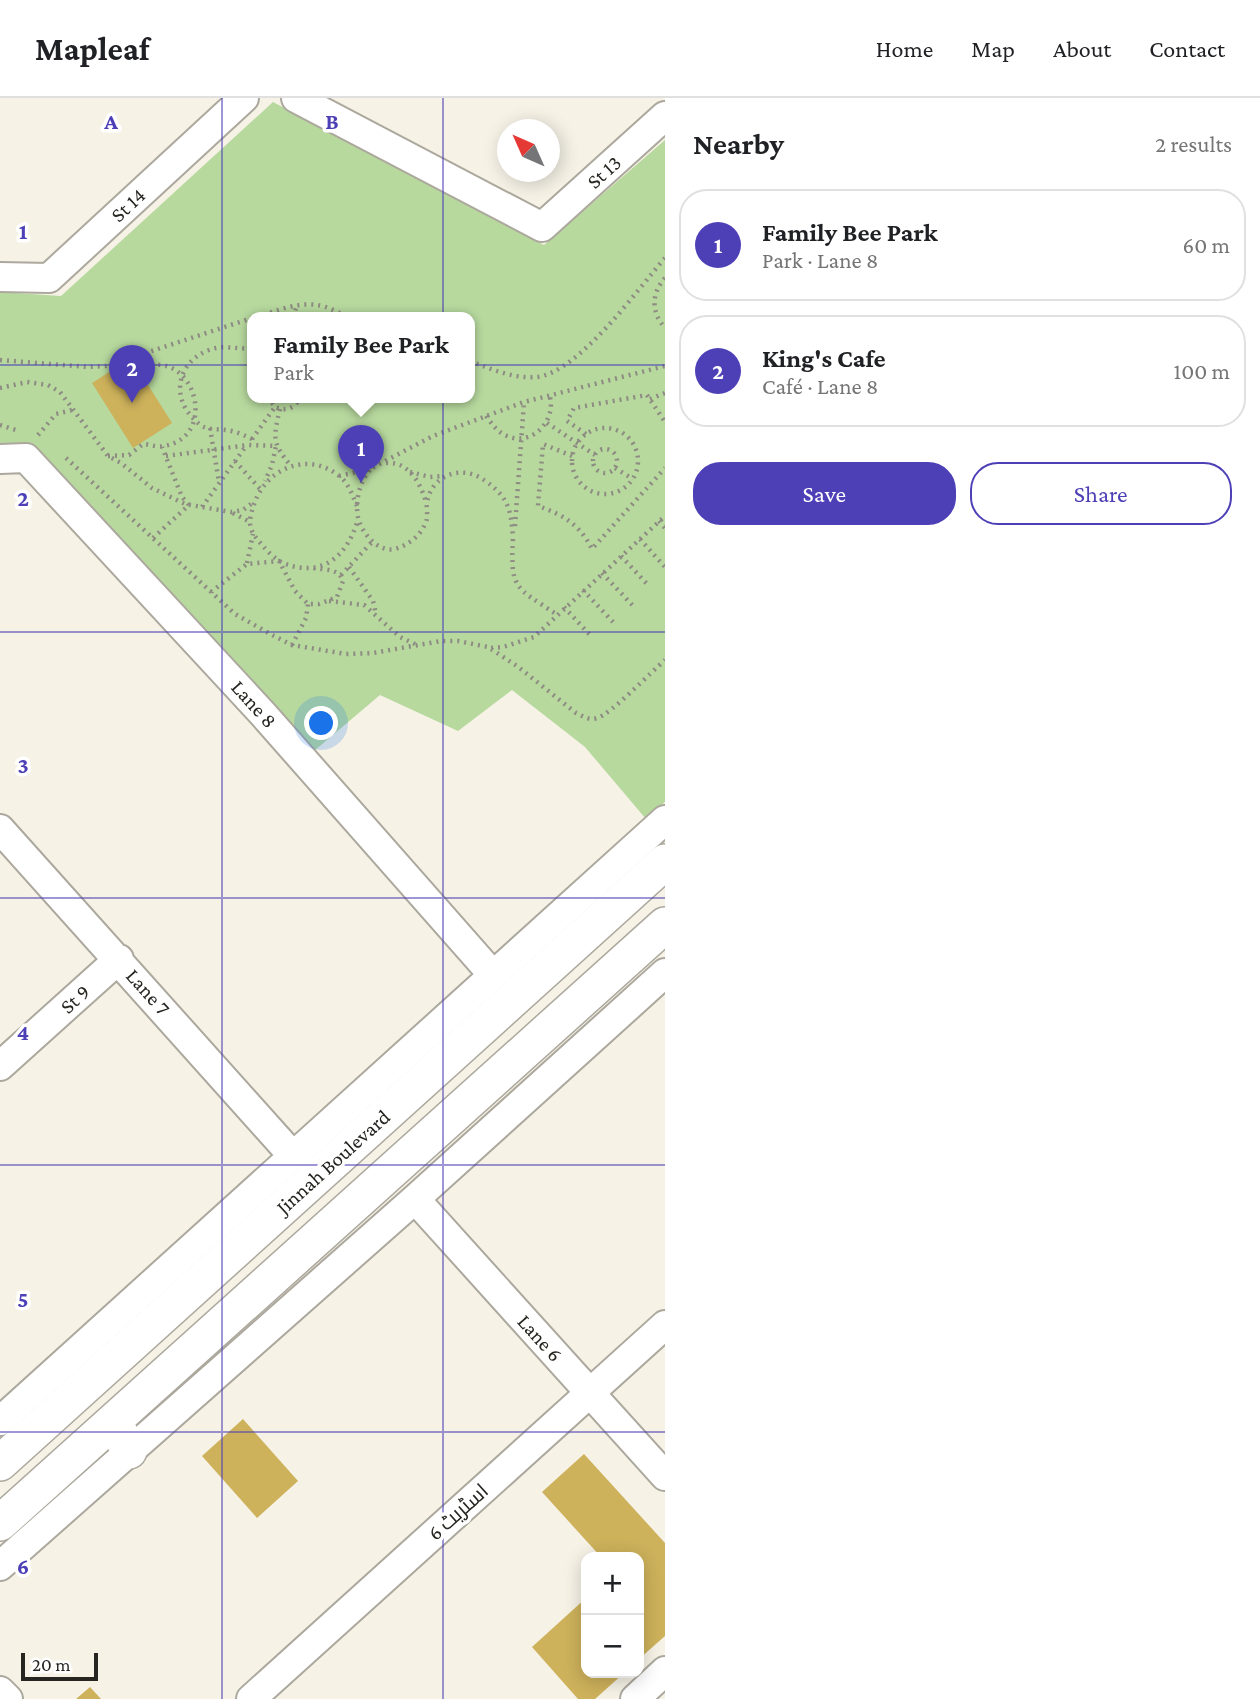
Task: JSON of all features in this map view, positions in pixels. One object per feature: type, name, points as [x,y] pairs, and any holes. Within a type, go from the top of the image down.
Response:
[{"type":"street","name":"St 14","points":[[0,276],[49,278],[244,98]]},
{"type":"street","name":"St 13","points":[[296,98],[542,227],[665,117]]},
{"type":"street","name":"Lane 8","points":[[0,459],[26,457],[263,714],[493,975]]},
{"type":"street","points":[[0,1421],[665,820]]},
{"type":"street","name":"Lane 7","points":[[0,830],[119,959],[293,1156]]},
{"type":"street","name":"Jinnah Boulevard","points":[[0,1463],[665,862]]},
{"type":"street","points":[[0,1566],[121,1436],[665,925]]},
{"type":"street","name":"St 9","points":[[0,1066],[119,959]]},
{"type":"street","points":[[0,1523],[121,1436],[415,1199],[665,973]]},
{"type":"street","name":"Lane 6","points":[[415,1199],[665,1476]]},
{"type":"street","name":"اسٹریٹ 6","points":[[251,1699],[665,1325]]},
{"type":"street","points":[[635,1699],[665,1671]]},
{"type":"street","points":[[0,1690],[8,1699]]},
{"type":"path","points":[[475,363],[505,374],[523,377],[554,373],[585,350],[665,258]]},
{"type":"path","points":[[665,278],[654,299],[654,310],[665,328]]},
{"type":"path","points":[[295,312],[297,305]]},
{"type":"path","points":[[272,312],[297,305],[319,305],[336,312]]},
{"type":"path","points":[[0,360],[106,366],[247,320]]},
{"type":"path","points":[[247,348],[222,346],[206,351],[182,375],[179,391],[181,403],[187,413],[203,427],[226,430],[252,439]]},
{"type":"path","points":[[108,456],[129,455],[143,444],[162,447],[175,443],[186,435],[194,420],[197,411],[196,397],[182,375],[170,368],[156,365],[138,370]]},
{"type":"path","points":[[339,475],[370,469],[433,436],[524,402],[665,366]]},
{"type":"path","points":[[0,388],[27,382],[48,386],[60,392],[108,456],[152,488],[189,505],[231,512],[250,522]]},
{"type":"path","points":[[649,399],[665,393]]},
{"type":"path","points":[[486,416],[496,429],[507,436],[521,438],[536,434],[547,423],[551,412],[549,394]]},
{"type":"path","points":[[586,434],[567,421],[575,408],[646,395],[665,422]]},
{"type":"path","points":[[524,402],[511,562],[516,584],[556,614]]},
{"type":"path","points":[[273,403],[278,408],[291,408],[295,403]]},
{"type":"path","points":[[201,507],[278,408]]},
{"type":"path","points":[[278,408],[276,446],[272,465],[255,501],[250,522],[253,534],[279,561],[295,567],[334,571],[341,575],[342,589],[337,597],[328,601]]},
{"type":"path","points":[[45,444],[35,439],[46,423],[56,414],[72,410]]},
{"type":"path","points":[[547,423],[595,455]]},
{"type":"path","points":[[0,425],[25,433]]},
{"type":"path","points":[[210,428],[219,483]]},
{"type":"path","points":[[599,429],[610,429],[629,439],[635,447],[638,468],[633,480],[626,487],[606,495],[595,493],[578,481],[573,470],[572,456],[586,434],[599,429]]},
{"type":"path","points":[[572,456],[543,444],[538,506],[571,521],[584,534],[592,549],[665,468]]},
{"type":"path","points":[[166,456],[247,445],[276,446]]},
{"type":"path","points":[[276,446],[290,466]]},
{"type":"path","points":[[162,447],[182,497],[189,505]]},
{"type":"path","points":[[605,449],[613,452],[617,459],[615,468],[607,473],[600,472],[593,463],[595,455],[605,449]]},
{"type":"path","points":[[61,454],[243,620],[292,645],[346,654],[373,653],[416,644],[458,641],[503,647],[534,637],[665,516]]},
{"type":"path","points":[[235,461],[262,488]]},
{"type":"path","points":[[262,488],[275,473],[290,466],[308,463],[339,475],[350,488],[357,506],[358,519],[353,538],[342,552],[329,562],[312,567]]},
{"type":"path","points":[[378,465],[396,463],[410,472],[429,477],[460,472],[471,474],[496,489],[508,504],[513,538]]},
{"type":"path","points":[[615,468],[633,480]]},
{"type":"path","points":[[357,506],[370,469]]},
{"type":"path","points":[[410,472],[427,504]]},
{"type":"path","points":[[358,519],[373,541],[386,550],[409,543],[425,524],[432,490],[444,476]]},
{"type":"path","points":[[231,512],[243,510],[255,501]]},
{"type":"path","points":[[153,538],[189,505]]},
{"type":"path","points":[[659,521],[665,527]]},
{"type":"path","points":[[247,564],[253,534]]},
{"type":"path","points":[[640,539],[665,567]]},
{"type":"path","points":[[341,575],[373,541]]},
{"type":"path","points":[[621,556],[647,584]]},
{"type":"path","points":[[211,592],[247,564],[279,561]]},
{"type":"path","points":[[279,561],[295,591],[308,604]]},
{"type":"path","points":[[349,566],[373,601],[377,615]]},
{"type":"path","points":[[602,573],[635,608]]},
{"type":"path","points":[[583,590],[613,622]]},
{"type":"path","points":[[308,604],[328,601],[364,605],[400,637],[416,644]]},
{"type":"path","points":[[292,645],[306,618],[308,604]]},
{"type":"path","points":[[564,607],[590,635]]},
{"type":"path","points":[[488,647],[517,666],[576,713],[586,718],[598,719],[665,660]]},
{"type":"green space","points":[[273,102],[544,245],[665,140],[665,802],[646,819],[585,747],[512,690],[458,731],[380,695],[314,751],[79,505],[0,460],[0,292],[61,296]]},
{"type":"building","points":[[131,358],[172,423],[133,448],[92,383]]},
{"type":"building","points":[[243,1419],[298,1481],[257,1518],[202,1456]]},
{"type":"building","points":[[584,1454],[665,1543],[665,1636],[644,1655],[644,1552],[596,1552],[542,1492]]},
{"type":"building","points":[[581,1603],[581,1678],[618,1678],[595,1699],[578,1699],[532,1647]]},
{"type":"building","points":[[90,1687],[101,1699],[76,1699]]},
{"type":"place","name":"King's Cafe","points":[[132,403]]},
{"type":"place","name":"Family Bee Park","points":[[361,483]]}]
